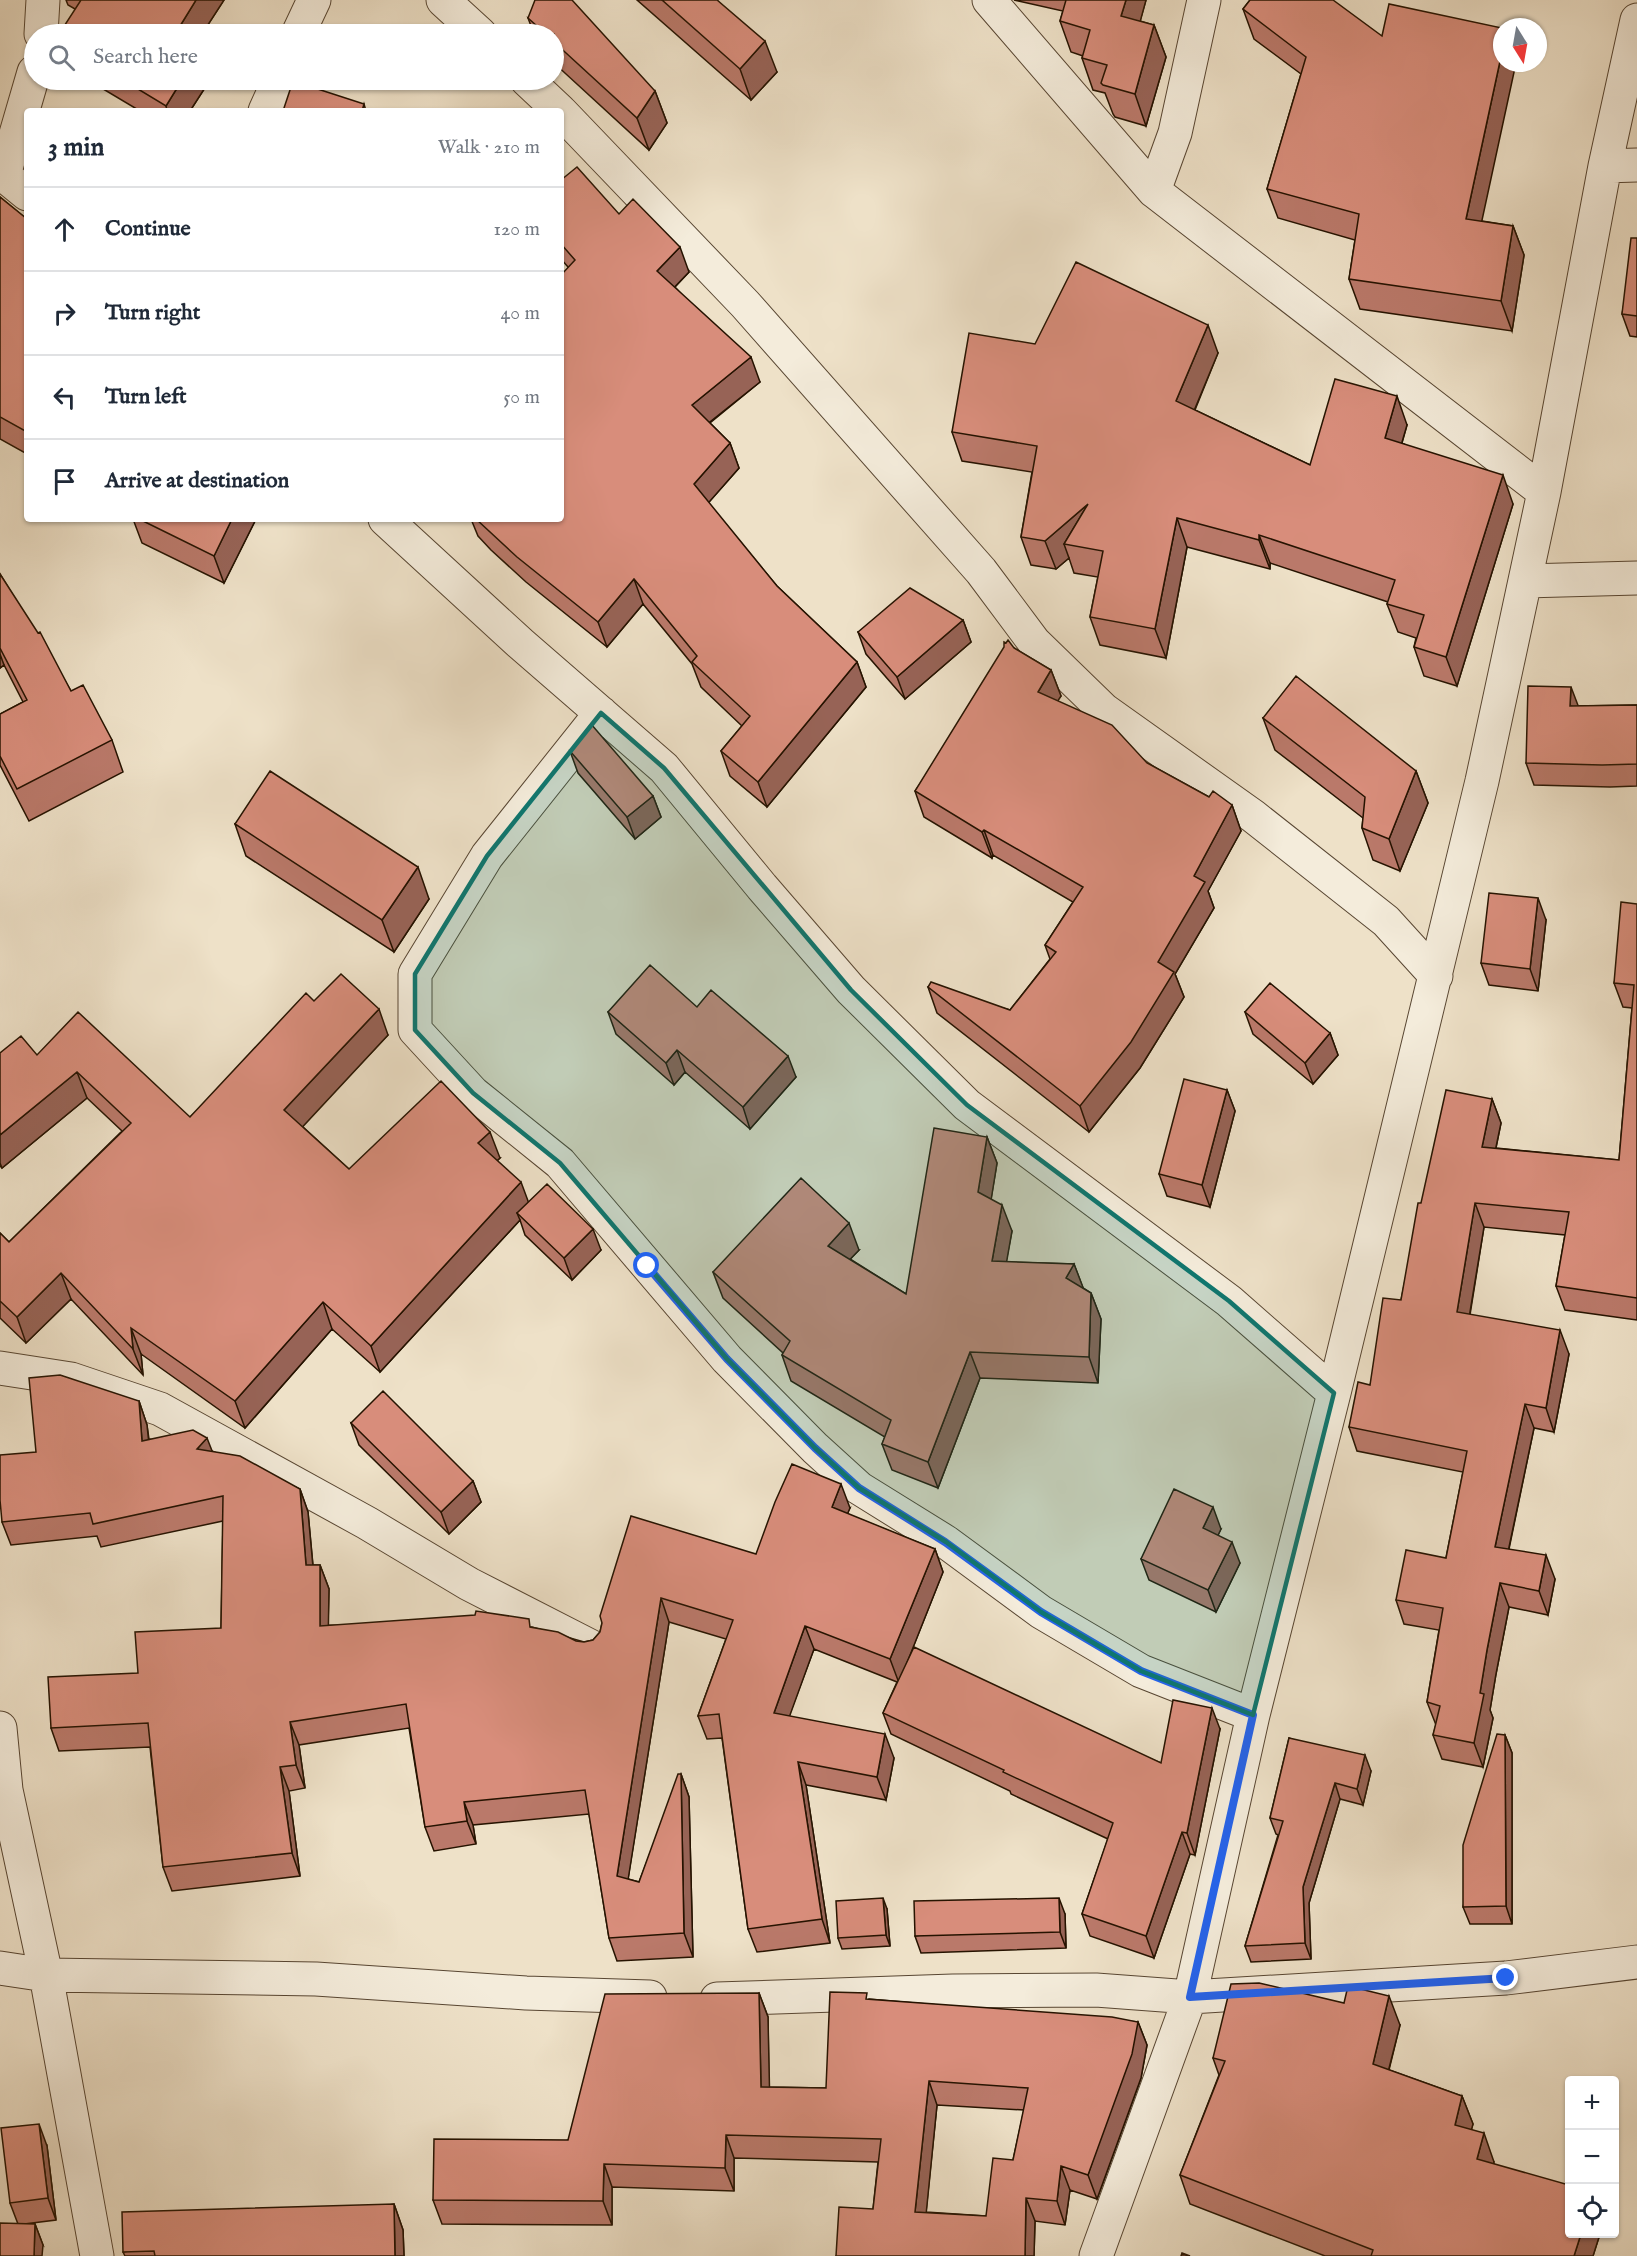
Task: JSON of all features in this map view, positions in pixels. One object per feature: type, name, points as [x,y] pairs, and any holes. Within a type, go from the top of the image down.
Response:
[{"type":"street","points":[[41,24],[43,0]]},
{"type":"street","points":[[303,24],[314,0]]},
{"type":"street","points":[[444,0],[469,24]]},
{"type":"street","points":[[989,0],[1154,191],[1544,492]]},
{"type":"street","points":[[1154,191],[1174,133],[1204,0]]},
{"type":"street","points":[[1096,2256],[1190,1997],[1253,1715],[1334,1393],[1482,781],[1544,492],[1621,166],[1637,20]]},
{"type":"street","points":[[26,108],[30,90]]},
{"type":"street","points":[[266,108],[274,90]]},
{"type":"street","points":[[538,90],[558,108]]},
{"type":"street","points":[[564,114],[745,304],[981,571],[1034,642],[1104,710],[1252,816],[1386,921],[1436,976]]},
{"type":"street","points":[[10,180],[24,117]]},
{"type":"street","points":[[388,522],[520,643],[664,768],[851,990],[967,1105],[1229,1301],[1334,1393]]},
{"type":"street","points":[[1525,581],[1637,578]]},
{"type":"street","points":[[601,713],[487,856],[415,974],[415,1030],[473,1093],[560,1163],[727,1359],[815,1448],[859,1488],[945,1542],[1041,1612],[1141,1671],[1253,1715]]},
{"type":"street","points":[[0,1368],[71,1379],[160,1409],[367,1523],[470,1584],[592,1647]]},
{"type":"street","points":[[0,1728],[6,1790],[46,1975],[97,2256]]},
{"type":"street","points":[[0,1968],[46,1975],[316,1979],[526,1994],[739,1999],[953,1991],[1096,1990],[1190,1997],[1506,1978],[1637,1962]]},
{"type":"highlighted area","points":[[601,713],[664,768],[851,990],[967,1105],[1229,1301],[1334,1393],[1253,1715],[1141,1671],[1041,1612],[946,1542],[859,1488],[815,1448],[727,1359],[560,1163],[473,1093],[415,1030],[415,974],[487,856]]},
{"type":"building","points":[[81,0],[196,0],[181,24],[65,24]]},
{"type":"building","points":[[535,0],[572,0],[655,91],[637,118],[564,51],[564,24],[535,24],[528,18]]},
{"type":"building","points":[[662,0],[717,0],[765,41],[740,69]]},
{"type":"building","points":[[1066,0],[1126,0],[1121,16],[1154,25],[1135,94],[1103,85],[1101,83],[1107,65],[1082,58],[1090,30],[1060,21]]},
{"type":"building","points":[[1250,0],[1333,0],[1382,36],[1389,4],[1493,26],[1493,72],[1498,72],[1466,219],[1513,226],[1501,301],[1349,279],[1359,214],[1267,189],[1306,57],[1243,9]]},
{"type":"building","points":[[140,90],[176,90],[166,106]]},
{"type":"building","points":[[290,90],[321,90],[364,104],[363,108],[284,108]]},
{"type":"building","points":[[577,167],[619,214],[633,199],[680,247],[657,271],[751,357],[692,405],[730,443],[694,484],[777,586],[857,662],[758,782],[721,751],[750,716],[692,662],[697,656],[634,579],[598,622],[517,557],[479,522],[564,522],[564,272],[575,260],[564,247],[564,178]]},
{"type":"building","points":[[0,197],[24,217],[24,430],[0,417]]},
{"type":"building","points":[[1631,238],[1637,238],[1637,316],[1622,314]]},
{"type":"building","points":[[1076,262],[1208,325],[1176,401],[1310,465],[1335,379],[1397,396],[1385,438],[1503,475],[1446,657],[1414,647],[1424,615],[1387,604],[1395,580],[1259,535],[1259,540],[1177,518],[1155,629],[1090,617],[1103,551],[1064,544],[1088,504],[1045,541],[1021,537],[1037,446],[952,432],[969,333],[1035,344]]},
{"type":"building","points":[[145,522],[231,522],[214,556]]},
{"type":"building","points":[[0,574],[38,633],[40,632],[71,691],[83,685],[112,740],[17,789],[0,756],[0,714],[27,700],[0,648]]},
{"type":"building","points":[[910,588],[963,620],[897,677],[858,632]]},
{"type":"building","points":[[1008,640],[1014,648],[1051,670],[1038,692],[1112,725],[1147,763],[1209,797],[1213,791],[1232,805],[1194,876],[1205,882],[1158,962],[1174,972],[1131,1042],[1080,1106],[928,987],[931,982],[1010,1010],[1056,952],[1045,945],[1083,887],[984,830],[982,832],[915,791],[1004,647],[1004,642]]},
{"type":"building","points":[[1296,676],[1416,771],[1389,839],[1362,828],[1365,797],[1263,718]]},
{"type":"building","points":[[1528,686],[1571,687],[1570,706],[1637,705],[1637,764],[1526,763]]},
{"type":"building","points":[[591,724],[653,796],[627,817],[570,751]]},
{"type":"building","points":[[270,771],[418,867],[382,920],[235,824]]},
{"type":"building","points":[[1489,893],[1538,898],[1530,969],[1481,963]]},
{"type":"building","points":[[1621,902],[1637,904],[1637,1298],[1556,1286],[1569,1212],[1475,1203],[1457,1312],[1560,1330],[1546,1408],[1525,1404],[1495,1547],[1546,1555],[1539,1591],[1500,1583],[1480,1693],[1484,1694],[1474,1743],[1433,1735],[1440,1706],[1427,1702],[1443,1608],[1396,1600],[1406,1550],[1446,1558],[1467,1451],[1349,1427],[1358,1382],[1370,1385],[1383,1298],[1401,1300],[1418,1203],[1421,1203],[1446,1090],[1492,1099],[1482,1147],[1619,1160],[1634,985],[1614,983]]},
{"type":"building","points":[[650,965],[697,1007],[711,990],[788,1056],[743,1107],[677,1050],[666,1063],[608,1012]]},
{"type":"building","points":[[341,974],[379,1009],[284,1110],[349,1169],[441,1081],[490,1132],[478,1143],[521,1182],[371,1346],[323,1302],[235,1401],[131,1328],[133,1349],[61,1273],[17,1317],[0,1301],[0,1233],[9,1242],[131,1123],[77,1072],[0,1135],[0,1053],[21,1036],[37,1055],[78,1012],[190,1117],[306,993],[314,1001]]},
{"type":"building","points":[[1270,983],[1330,1033],[1305,1063],[1245,1012]]},
{"type":"building","points":[[1184,1079],[1227,1090],[1202,1185],[1159,1174]]},
{"type":"building","points":[[934,1128],[987,1137],[978,1192],[1002,1205],[992,1261],[1074,1264],[1066,1278],[1091,1293],[1089,1357],[970,1352],[928,1462],[882,1444],[891,1420],[782,1355],[790,1341],[713,1272],[801,1178],[849,1223],[828,1246],[906,1294]]},
{"type":"building","points":[[547,1184],[593,1229],[564,1258],[517,1213]]},
{"type":"building","points":[[60,1375],[139,1401],[142,1441],[193,1430],[207,1438],[197,1449],[240,1456],[300,1489],[306,1565],[320,1565],[320,1626],[475,1615],[476,1611],[529,1619],[530,1627],[558,1632],[576,1641],[593,1640],[600,1632],[602,1623],[600,1616],[631,1516],[756,1554],[792,1464],[841,1484],[832,1507],[935,1549],[890,1659],[805,1626],[774,1713],[885,1734],[877,1777],[798,1762],[822,1919],[748,1929],[719,1714],[698,1716],[733,1620],[661,1598],[617,1876],[639,1882],[678,1774],[681,1774],[684,1933],[609,1938],[585,1790],[464,1802],[467,1821],[425,1827],[406,1704],[290,1722],[296,1765],[280,1767],[292,1853],[163,1867],[148,1723],[51,1728],[48,1677],[138,1673],[135,1632],[221,1628],[223,1496],[93,1524],[90,1513],[2,1522],[0,1455],[36,1452],[29,1378]]},
{"type":"building","points":[[383,1391],[473,1481],[441,1512],[351,1423]]},
{"type":"building","points":[[1174,1489],[1213,1507],[1203,1528],[1232,1542],[1208,1590],[1141,1559]]},
{"type":"building","points":[[914,1647],[1161,1763],[1173,1700],[1212,1708],[1187,1833],[1182,1832],[1146,1936],[1082,1914],[1113,1823],[883,1713]]},
{"type":"building","points":[[1497,1734],[1505,1735],[1506,1906],[1463,1907],[1463,1845]]},
{"type":"building","points":[[1289,1738],[1365,1755],[1357,1789],[1335,1783],[1303,1887],[1305,1943],[1245,1946],[1283,1821],[1270,1818]]},
{"type":"building","points":[[883,1898],[886,1935],[838,1938],[836,1901]]},
{"type":"building","points":[[1059,1898],[1060,1932],[915,1936],[914,1901]]},
{"type":"building","points":[[1259,1983],[1344,2003],[1348,1986],[1389,1996],[1373,2064],[1462,2096],[1455,2125],[1484,2133],[1477,2159],[1565,2184],[1565,2238],[1580,2238],[1574,2256],[1371,2256],[1373,2250],[1180,2175],[1225,2061],[1213,2058],[1231,1984]]},
{"type":"building","points":[[830,1992],[867,1993],[866,1999],[1112,2017],[1138,2022],[1132,2054],[1088,2175],[1061,2166],[1057,2201],[1026,2198],[1025,2256],[836,2256],[839,2207],[873,2209],[881,2139],[726,2135],[725,2168],[604,2164],[603,2201],[433,2200],[434,2139],[568,2140],[605,1994],[759,1993],[761,2087],[826,2088]],"holes":[[[929,2081],[1028,2088],[1013,2160],[993,2158],[986,2216],[915,2212]]]},
{"type":"building","points":[[39,2124],[48,2198],[10,2203],[1,2128]]},
{"type":"building","points":[[394,2204],[395,2256],[155,2256],[154,2251],[123,2252],[122,2212]]},
{"type":"building","points":[[0,2223],[35,2224],[34,2256],[0,2256]]},
{"type":"route","points":[[647,1266],[727,1359],[815,1448],[859,1488],[945,1542],[1041,1612],[1141,1671],[1253,1715],[1190,1997],[1506,1978]]}]
